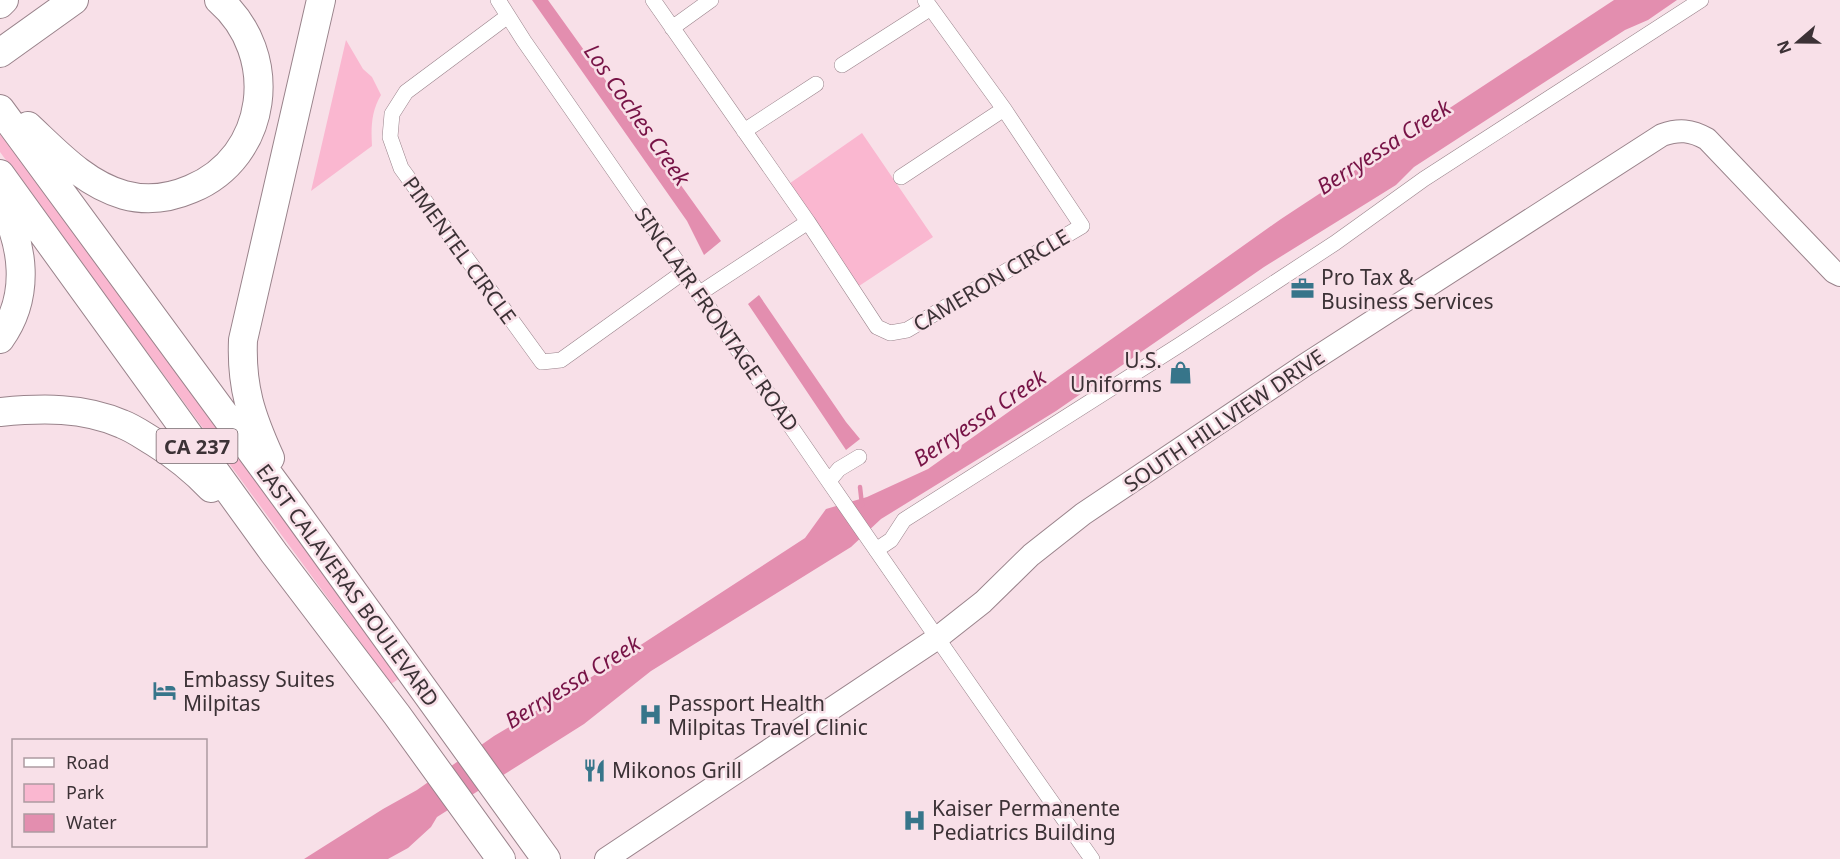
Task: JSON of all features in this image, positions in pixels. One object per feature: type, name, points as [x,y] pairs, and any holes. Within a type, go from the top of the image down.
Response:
[{"type":"highway","points":[[0,4],[4,0]]},
{"type":"highway","points":[[6,49],[59,0]]},
{"type":"highway","points":[[6,49],[74,0]]},
{"type":"highway","points":[[0,100],[74,169],[107,189],[143,199],[181,193],[199,186],[216,175],[243,146],[252,127],[261,85],[252,46],[243,26],[230,9],[219,0]]},
{"type":"highway","points":[[290,504],[250,410],[242,364],[243,340],[321,0]]},
{"type":"highway","name":"EAST CALAVERAS BOULEVARD","points":[[0,109],[290,504],[546,859]]},
{"type":"highway","name":"EAST CALAVERAS BOULEVARD","points":[[0,174],[274,553],[501,859]]},
{"type":"highway","points":[[0,200],[15,235],[21,275],[15,313],[0,339]]},
{"type":"highway","points":[[0,412],[48,408],[98,415],[124,424],[197,472],[274,553]]},
{"type":"street","name":"SINCLAIR FRONTAGE ROAD","points":[[498,0],[936,639],[1092,859]]},
{"type":"street","name":"CAMERON CIRCLE","points":[[653,0],[808,222],[877,327],[890,333],[907,330],[1082,226],[1004,109],[928,4]]},
{"type":"street","points":[[672,28],[711,0]]},
{"type":"street","points":[[874,548],[891,540],[904,520],[1181,344],[1335,243],[1424,179],[1701,0]]},
{"type":"street","points":[[842,65],[928,4]]},
{"type":"street","name":"PIMENTEL CIRCLE","points":[[508,16],[406,92],[392,114],[390,137],[401,168],[542,362],[561,360],[685,271]]},
{"type":"street","points":[[744,131],[816,84]]},
{"type":"street","points":[[901,177],[1004,109]]},
{"type":"street","name":"SOUTH HILLVIEW DRIVE","points":[[606,859],[936,639],[983,602],[1031,555],[1083,514],[1305,365],[1662,135],[1674,131],[1687,131],[1707,139],[1834,272],[1840,275]]},
{"type":"street","points":[[700,292],[808,222]]},
{"type":"street","points":[[831,484],[839,468],[859,457]]},
{"type":"green space","points":[[346,40],[363,69],[372,77],[381,95],[372,120],[372,146],[311,191]]},
{"type":"green space","points":[[0,133],[400,678],[391,684],[0,152]]},
{"type":"green space","points":[[862,133],[933,237],[853,290],[783,188]]},
{"type":"water","points":[[532,0],[548,0],[721,241],[704,255],[687,221]]},
{"type":"water","points":[[1614,0],[1677,0],[1648,20],[1625,30],[1414,167],[1396,185],[1264,267],[1056,411],[881,519],[851,547],[651,671],[584,724],[437,817],[431,827],[408,848],[388,859],[304,859],[417,790],[494,736],[573,689],[805,538],[826,509],[867,497],[928,469],[1281,219]]},
{"type":"water","points":[[759,295],[860,439],[846,450],[748,304]]},
{"type":"waterway","name":"Los Coches Creek","points":[[860,487],[862,505]]},
{"type":"place","name":"Pro Tax & Business Services","points":[[1303,289]]},
{"type":"place","name":"U.S. Uniforms","points":[[1180,372]]},
{"type":"place","name":"Embassy Suites Milpitas","points":[[165,691]]},
{"type":"place","name":"Passport Health Milpitas Travel Clinic","points":[[650,715]]},
{"type":"place","name":"Mikonos Grill","points":[[594,770]]},
{"type":"place","name":"Kaiser Permanente Pediatrics Building","points":[[914,820]]},
{"type":"water label","name":"Berryessa Creek","points":[[1383,146]]},
{"type":"water label","name":"Berryessa Creek","points":[[979,417]]},
{"type":"water label","name":"Berryessa Creek","points":[[572,681]]}]
